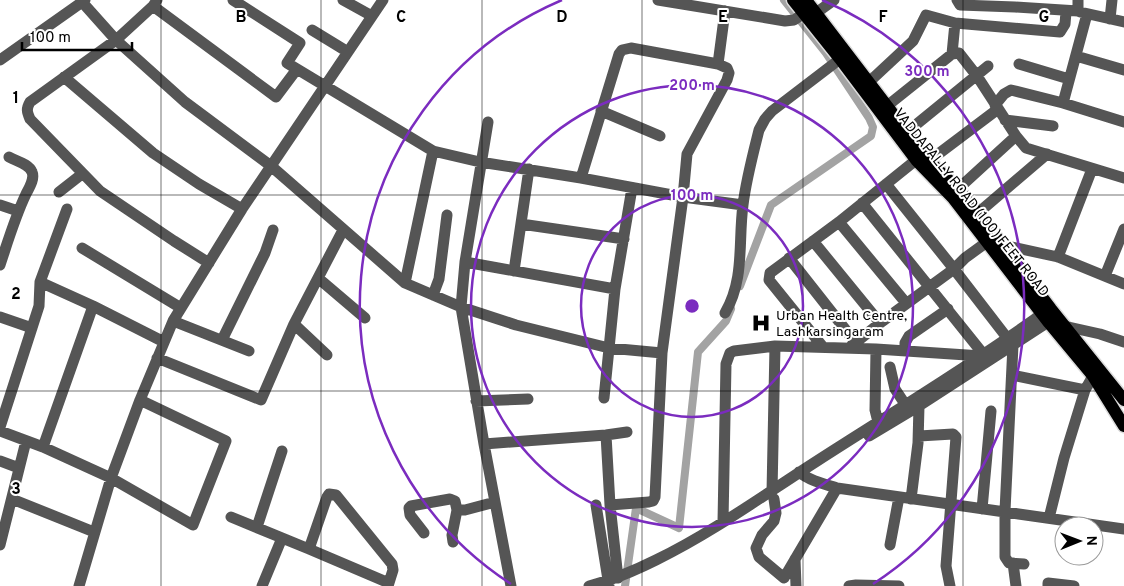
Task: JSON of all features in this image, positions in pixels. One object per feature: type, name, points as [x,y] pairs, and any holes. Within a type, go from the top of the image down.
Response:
[{"type":"main road","name":"VADDAPALLY ROAD (100) FEET ROAD","points":[[793,0],[835,63],[887,110],[902,131],[916,160],[953,198],[987,242],[1053,318],[1093,376],[1124,426]]},
{"type":"main road","points":[[806,0],[804,16],[869,82],[887,110]]},
{"type":"main road","points":[[902,131],[929,161],[958,188],[1003,245],[1053,318],[1124,400]]},
{"type":"street","points":[[233,0],[300,43],[287,63],[433,151],[480,162],[580,178],[683,198],[743,205]]},
{"type":"street","points":[[343,0],[372,16]]},
{"type":"street","points":[[79,586],[111,478],[140,400],[173,321],[242,209],[383,0]]},
{"type":"street","points":[[658,0],[785,21],[804,16],[834,0]]},
{"type":"street","points":[[957,0],[960,5],[1017,3],[1077,9],[1124,22]]},
{"type":"street","points":[[1110,19],[1112,0]]},
{"type":"street","points":[[0,60],[84,1],[116,40],[185,102],[271,166],[405,282],[461,307],[516,325],[609,348],[662,353]]},
{"type":"street","points":[[209,263],[100,191],[30,119],[27,108],[30,102],[116,40],[155,3],[276,96],[297,69]]},
{"type":"street","points":[[869,82],[914,41],[926,15],[955,23],[1060,32],[1077,9]]},
{"type":"street","points":[[1063,103],[1076,56],[1077,9]]},
{"type":"street","points":[[718,64],[725,11]]},
{"type":"street","points":[[952,54],[955,23]]},
{"type":"street","points":[[312,30],[348,52]]},
{"type":"street","points":[[580,178],[619,54],[625,48],[718,64],[726,68],[729,73],[727,80],[687,154],[683,198],[662,353],[654,499],[649,502],[610,505]]},
{"type":"street","points":[[887,110],[952,54],[959,53],[1026,148],[1124,178]]},
{"type":"street","points":[[1076,56],[1124,70]]},
{"type":"street","points":[[725,313],[732,302],[738,282],[743,205],[759,130],[772,111],[835,63]]},
{"type":"street","points":[[1019,64],[1069,79]]},
{"type":"street","points":[[902,131],[988,66]]},
{"type":"street","points":[[64,77],[153,153],[199,184],[242,209]]},
{"type":"street","points":[[929,161],[996,107],[1004,94],[1011,90],[1063,103],[1124,122]]},
{"type":"street","points":[[601,111],[660,136]]},
{"type":"street","points":[[1005,120],[1054,126]]},
{"type":"street","points":[[488,122],[465,262],[461,307],[476,401],[511,586]]},
{"type":"street","points":[[958,188],[1016,136]]},
{"type":"street","points":[[405,282],[433,151]]},
{"type":"street","points":[[978,213],[1047,154]]},
{"type":"street","points":[[1,258],[33,174],[32,170],[27,166],[9,157]]},
{"type":"street","points":[[823,347],[769,280],[770,273],[839,222],[916,160]]},
{"type":"street","points":[[1058,257],[1092,168]]},
{"type":"street","points":[[514,271],[529,169]]},
{"type":"street","points":[[59,192],[82,174]]},
{"type":"street","points":[[886,184],[1011,342],[1012,375],[1005,511],[1005,560],[1009,563],[1019,563],[1016,586]]},
{"type":"street","points":[[604,398],[615,289],[632,188]]},
{"type":"street","points":[[862,202],[983,355]]},
{"type":"street","points":[[0,204],[18,211]]},
{"type":"street","points":[[0,427],[39,306],[40,282],[67,208]]},
{"type":"street","points":[[433,295],[439,279],[447,215]]},
{"type":"street","points":[[839,222],[906,303]]},
{"type":"street","points":[[521,224],[624,239]]},
{"type":"street","points":[[222,340],[265,253],[273,230]]},
{"type":"street","points":[[157,358],[261,400],[294,324],[343,230]]},
{"type":"street","points":[[1105,276],[1124,230]]},
{"type":"street","points":[[813,241],[880,323]]},
{"type":"street","points":[[852,346],[987,242]]},
{"type":"street","points":[[1003,245],[1058,257],[1124,284]]},
{"type":"street","points":[[82,248],[180,308]]},
{"type":"street","points":[[789,258],[852,346]]},
{"type":"street","points":[[465,262],[615,289]]},
{"type":"street","points":[[318,278],[365,318]]},
{"type":"street","points":[[40,282],[164,342]]},
{"type":"street","points":[[43,446],[93,306]]},
{"type":"street","points":[[905,351],[905,343],[909,336],[948,309]]},
{"type":"street","points":[[0,317],[32,328]]},
{"type":"street","points":[[590,586],[616,581],[693,548],[905,404],[983,355],[1011,342],[1053,318],[1124,342]]},
{"type":"street","points":[[173,321],[250,351]]},
{"type":"street","points":[[294,324],[327,355]]},
{"type":"street","points":[[802,475],[919,406],[1011,342]]},
{"type":"street","points":[[775,346],[773,495],[776,513],[774,521],[762,535],[756,548],[759,557],[784,578],[837,488]]},
{"type":"street","points":[[723,522],[726,374],[730,353],[775,346],[852,346],[983,355]]},
{"type":"street","points":[[876,349],[875,410],[878,422]]},
{"type":"street","points":[[890,367],[895,390],[905,404]]},
{"type":"street","points":[[1012,375],[1085,390]]},
{"type":"street","points":[[1049,518],[1064,458],[1085,390],[1093,376]]},
{"type":"street","points":[[476,401],[528,399]]},
{"type":"street","points":[[0,431],[43,446],[111,478],[193,525],[226,442],[140,400]]},
{"type":"street","points":[[890,545],[905,498],[918,436],[919,406]]},
{"type":"street","points":[[982,509],[991,411]]},
{"type":"street","points":[[484,444],[627,432]]},
{"type":"street","points":[[918,436],[953,434],[956,437],[946,566],[950,586]]},
{"type":"street","points":[[606,435],[616,581]]},
{"type":"street","points":[[0,542],[26,440]]},
{"type":"street","points":[[257,527],[282,450]]},
{"type":"street","points":[[0,461],[19,468]]},
{"type":"street","points":[[802,475],[837,488],[1124,528]]},
{"type":"street","points":[[231,517],[388,584],[393,570],[392,564],[336,495],[329,494],[327,497],[309,549]]},
{"type":"street","points":[[639,571],[690,544],[723,522],[773,495]]},
{"type":"street","points":[[12,499],[94,532]]},
{"type":"street","points":[[424,533],[410,515],[409,508],[450,499],[455,501],[457,510],[452,535],[454,542]]},
{"type":"street","points":[[457,510],[465,510],[495,502]]},
{"type":"street","points":[[596,505],[616,581]]},
{"type":"street","points":[[262,586],[282,538]]},
{"type":"street","points":[[795,559],[796,586]]},
{"type":"street","points":[[1048,586],[1048,583],[1074,586]]},
{"type":"street","points":[[849,586],[899,586]]},
{"type":"waterway","points":[[740,286],[771,205],[871,136],[873,127],[826,53],[784,0]]},
{"type":"waterway","points":[[625,586],[636,508],[679,528],[698,352],[726,321],[731,309]]},
{"type":"place","name":"Urban Health Centre, Lashkarsingaram","points":[[761,323]]}]
